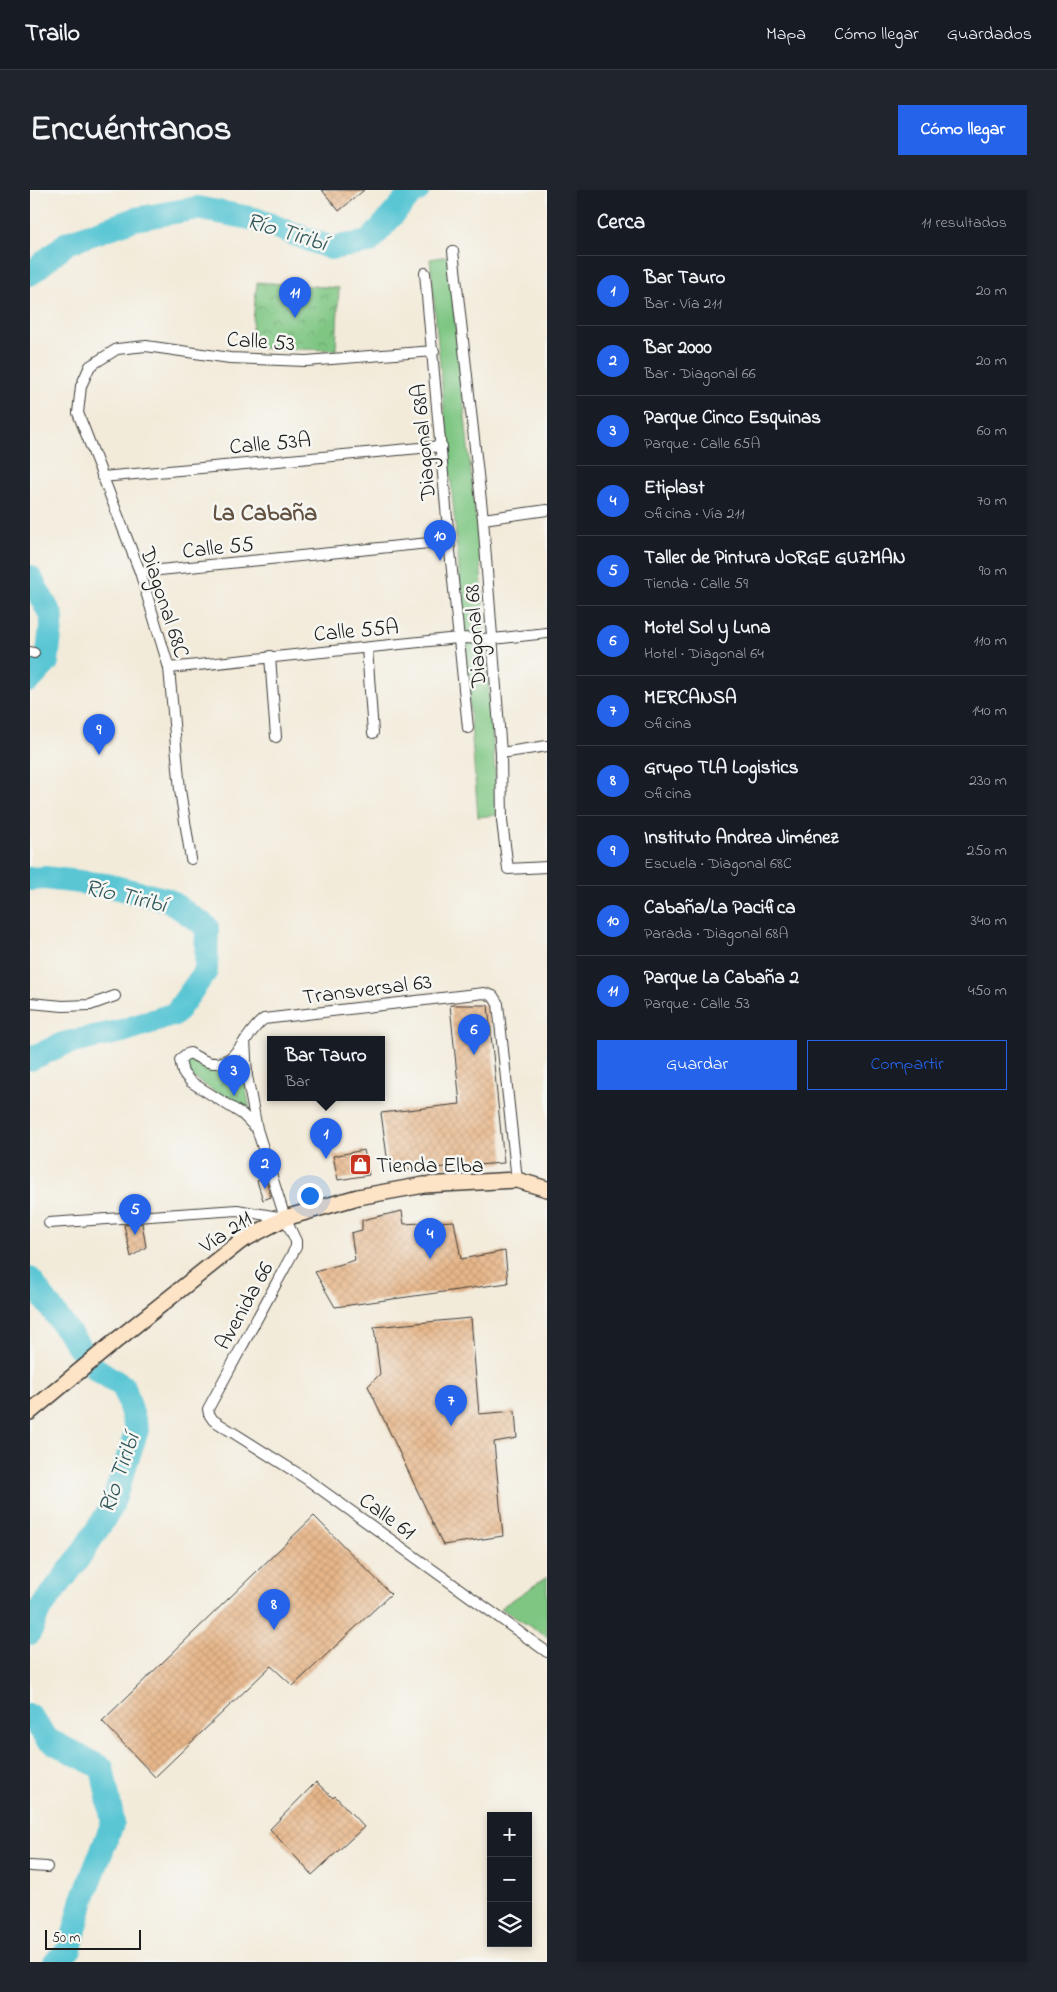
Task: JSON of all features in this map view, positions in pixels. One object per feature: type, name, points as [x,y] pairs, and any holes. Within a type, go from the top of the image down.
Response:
[{"type":"main road","name":"Vía 211","points":[[30,1412],[241,1241],[285,1218],[358,1197],[424,1184],[517,1180],[547,1189]]},
{"type":"street","name":"Diagonal 68","points":[[454,251],[483,519],[501,753],[502,821],[508,868],[547,867]]},
{"type":"street","name":"Diagonal 68A","points":[[426,272],[449,541],[468,728]]},
{"type":"street","name":"Calle 53","points":[[90,366],[117,349],[146,346],[230,358],[306,361],[434,351]]},
{"type":"street","name":"Diagonal 68C","points":[[90,366],[81,386],[78,413],[140,572],[169,668],[180,790],[191,859]]},
{"type":"street","name":"Calle 53A","points":[[102,477],[442,446]]},
{"type":"street","points":[[483,519],[547,510]]},
{"type":"street","name":"Calle 55","points":[[140,572],[449,541]]},
{"type":"street","name":"Calle 55A","points":[[169,668],[270,656],[458,638],[493,639],[547,633]]},
{"type":"street","points":[[367,648],[373,733]]},
{"type":"street","points":[[270,656],[276,737]]},
{"type":"street","points":[[501,753],[547,746]]},
{"type":"street","name":"Transversal 63","points":[[257,1129],[242,1114],[190,1082],[183,1073],[180,1060],[184,1055],[190,1053],[208,1062],[224,1063],[233,1056],[256,1025],[264,1020],[484,993],[493,996],[498,1004],[517,1180]]},
{"type":"street","points":[[30,1003],[63,1006],[90,1005],[115,996]]},
{"type":"street","name":"Avenida 66","points":[[208,1409],[295,1248],[296,1241],[285,1218],[257,1129],[246,1076],[245,1040]]},
{"type":"street","points":[[49,1223],[237,1210],[285,1218]]},
{"type":"street","name":"Calle 61","points":[[208,1409],[213,1420],[305,1478],[547,1652]]},
{"type":"street","points":[[30,1866],[47,1867]]},
{"type":"green space","points":[[448,256],[480,559],[498,815],[478,817],[458,557],[430,259]]},
{"type":"green space","points":[[257,282],[339,288],[336,350],[250,348]]},
{"type":"green space","points":[[240,1053],[251,1116],[188,1074],[183,1063],[186,1057],[206,1065]]},
{"type":"green space","points":[[547,1577],[547,1637],[500,1608]]},
{"type":"building","points":[[322,190],[364,190],[339,211]]},
{"type":"building","points":[[450,1005],[488,1005],[504,1163],[389,1171],[381,1113],[460,1104]]},
{"type":"building","points":[[364,1150],[369,1175],[338,1180],[333,1156]]},
{"type":"building","points":[[265,1178],[271,1197],[263,1200],[257,1181]]},
{"type":"building","points":[[402,1211],[404,1224],[454,1221],[461,1259],[505,1251],[508,1283],[335,1307],[315,1272],[355,1260],[351,1233],[362,1230],[362,1220]]},
{"type":"building","points":[[142,1223],[146,1247],[131,1257],[124,1225]]},
{"type":"building","points":[[471,1318],[479,1414],[515,1411],[517,1438],[494,1442],[503,1536],[443,1545],[368,1386],[380,1374],[374,1327]]},
{"type":"building","points":[[314,1516],[391,1594],[293,1686],[271,1666],[155,1777],[102,1721]]},
{"type":"building","points":[[316,1782],[333,1798],[335,1796],[364,1827],[312,1875],[270,1829]]},
{"type":"waterway","name":"Río Tiribí","points":[[30,274],[67,243],[135,219],[197,208],[255,219],[331,248],[369,242],[410,195],[418,190]]},
{"type":"waterway","name":"Río Tiribí","points":[[30,577],[52,617],[47,662],[30,680]]},
{"type":"waterway","name":"Río Tiribí","points":[[30,879],[45,878],[106,885],[168,900],[207,927],[206,971],[175,1014],[122,1031],[63,1044],[30,1059]]},
{"type":"waterway","name":"Río Tiribí","points":[[30,1279],[87,1358]]},
{"type":"waterway","name":"Río Tiribí","points":[[30,1633],[38,1612],[78,1559],[111,1508],[137,1430],[124,1387],[96,1369]]},
{"type":"waterway","name":"Río Tiribí","points":[[30,1716],[47,1739],[102,1768],[113,1822],[83,1899],[70,1949],[55,1962]]},
{"type":"place","name":"Parque La Cabaña 2","points":[[295,318]]},
{"type":"place","name":"Cabaña/La Pacifica","points":[[440,561]]},
{"type":"place","name":"Instituto Andrea Jiménez","points":[[99,755]]},
{"type":"place","name":"Motel Sol y Luna","points":[[474,1055]]},
{"type":"place","name":"Parque Cinco Esquinas","points":[[234,1096]]},
{"type":"place","name":"Bar Tauro","points":[[326,1159]]},
{"type":"place","name":"Tienda Elba","points":[[360,1164]]},
{"type":"place","name":"Bar 2000","points":[[265,1189]]},
{"type":"place","name":"Taller de Pintura JORGE GUZMAN","points":[[135,1235]]},
{"type":"place","name":"Etiplast","points":[[430,1259]]},
{"type":"place","name":"MERCANSA","points":[[451,1426]]},
{"type":"place","name":"Grupo TLA Logistics","points":[[274,1630]]},
{"type":"district","name":"La Cabaña","points":[[265,512]]}]
